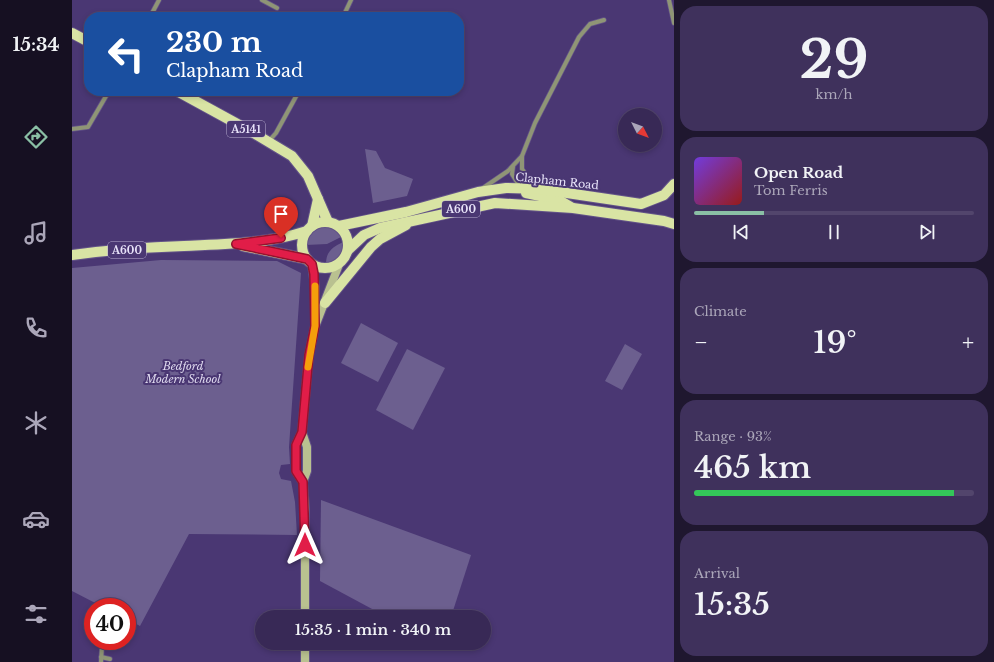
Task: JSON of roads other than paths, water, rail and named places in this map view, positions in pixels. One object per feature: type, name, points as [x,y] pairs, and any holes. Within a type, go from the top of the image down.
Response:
[{"type":"main road","points":[[72,33],[84,39]]},
{"type":"main road","name":"A5141","points":[[185,96],[292,156],[308,176],[328,222]]},
{"type":"main road","name":"Clapham Road","points":[[339,226],[406,212],[478,192],[520,188],[540,189],[641,204],[664,195],[674,184]]},
{"type":"main road","points":[[520,188],[528,194],[559,200],[573,208]]},
{"type":"main road","points":[[309,262],[302,247],[310,228],[318,199]]},
{"type":"main road","name":"A600","points":[[236,244],[309,262],[324,269],[340,262],[348,250],[369,233],[396,224],[495,203],[573,208],[664,221],[674,224]]},
{"type":"main road","points":[[328,222],[339,226],[348,236],[348,250]]},
{"type":"main road","name":"A600","points":[[72,255],[156,247],[236,244],[287,237],[310,228],[317,223],[328,222]]},
{"type":"main road","points":[[325,304],[371,247],[380,239],[409,222]]},
{"type":"street","points":[[153,12],[159,0]]},
{"type":"street","points":[[262,0],[277,8]]},
{"type":"street","points":[[345,12],[351,0]]},
{"type":"street","points":[[669,0],[674,23]]},
{"type":"street","points":[[478,192],[501,176],[522,156],[535,123],[579,37],[590,24],[604,20]]},
{"type":"street","points":[[72,129],[88,127],[106,96]]},
{"type":"street","points":[[268,142],[276,133],[296,96]]},
{"type":"street","points":[[522,156],[522,170],[525,176],[533,186],[540,189]]},
{"type":"street","points":[[513,166],[512,174],[520,188]]},
{"type":"street","points":[[305,610],[305,509],[303,482],[307,471],[307,447],[302,432],[309,355],[315,326],[315,287],[309,262]]},
{"type":"street","points":[[315,326],[325,304],[340,262]]},
{"type":"street","points":[[101,662],[102,650]]},
{"type":"street","points":[[305,650],[305,662]]},
{"type":"street","points":[[101,657],[110,659]]},
{"type":"park label","name":"Bedford Modern School","points":[[183,372]]}]
